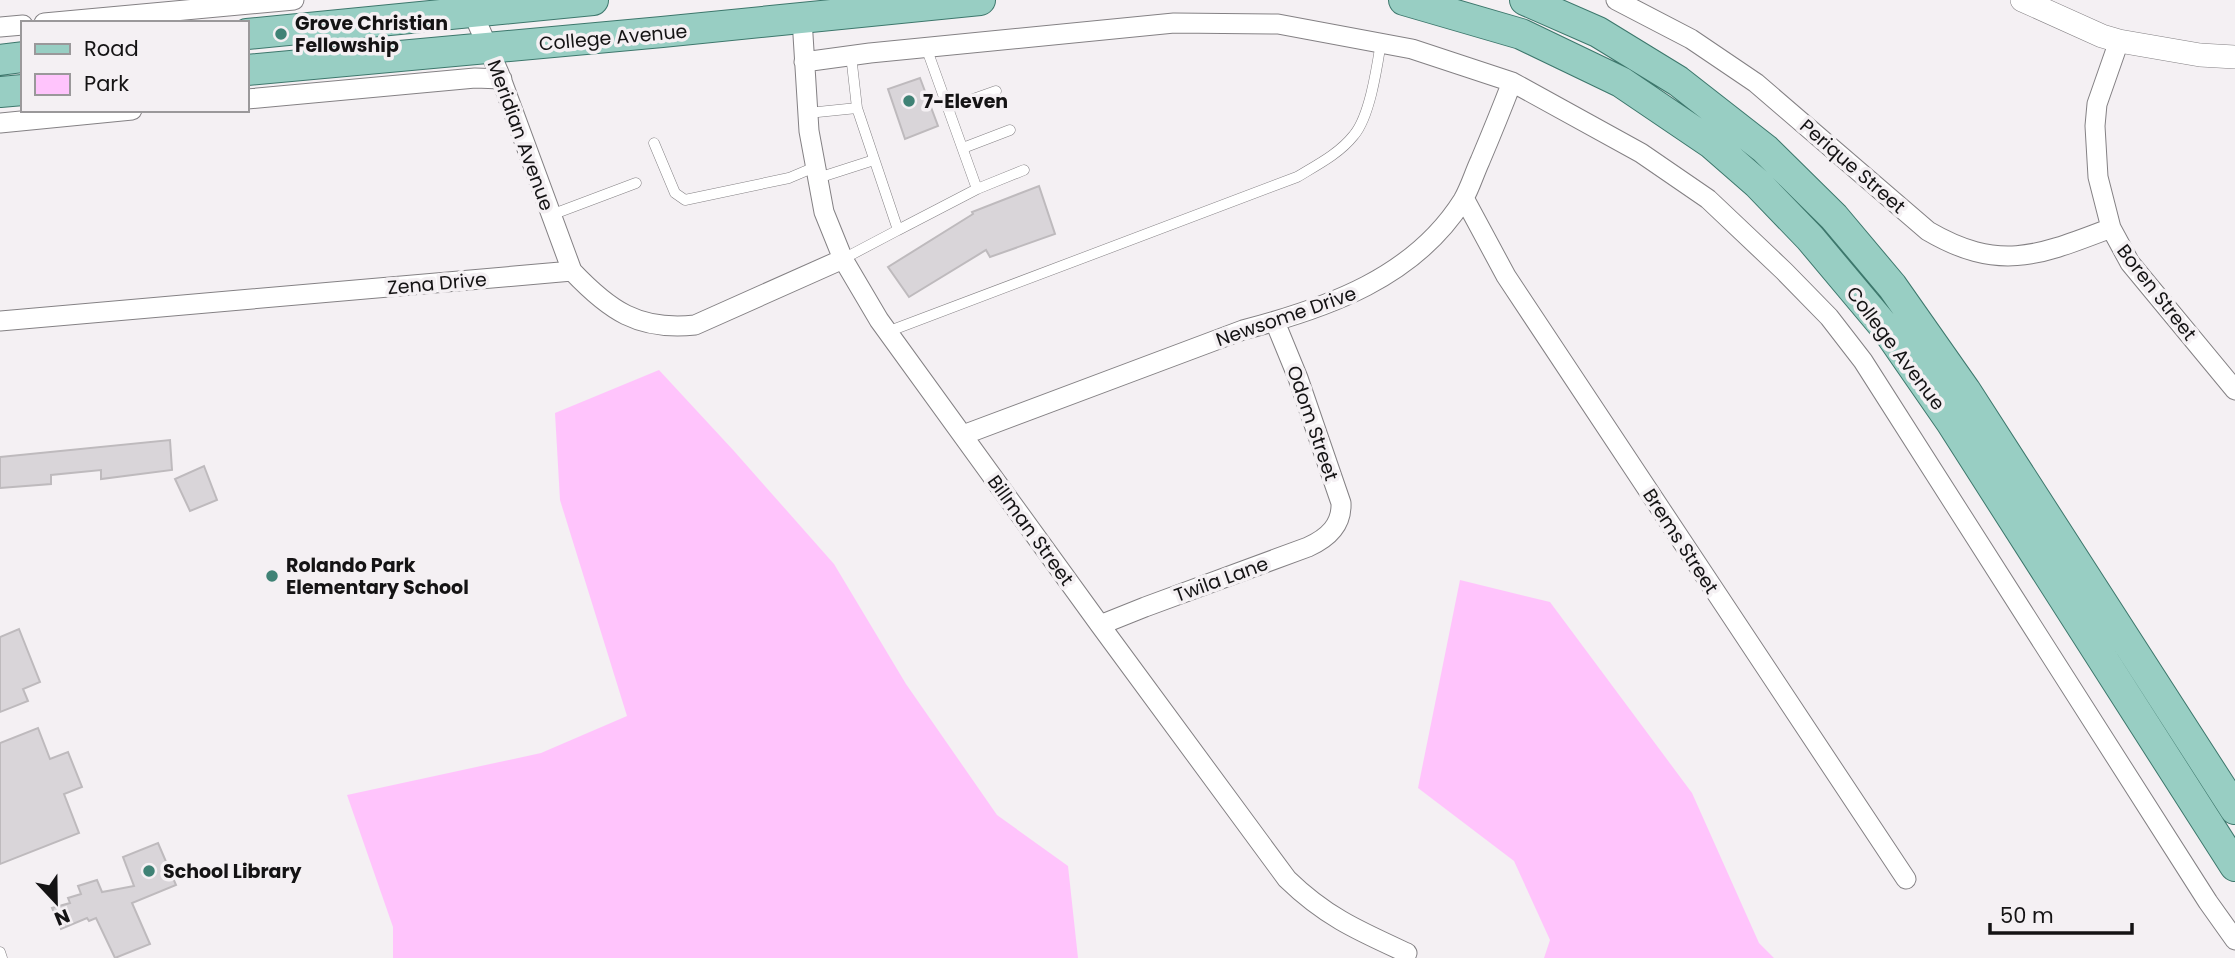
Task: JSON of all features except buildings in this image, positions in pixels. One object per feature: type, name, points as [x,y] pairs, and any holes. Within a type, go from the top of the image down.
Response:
[{"type":"main road","name":"College Avenue","points":[[248,34],[470,5],[593,0]]},
{"type":"main road","name":"College Avenue","points":[[248,70],[980,0]]},
{"type":"main road","name":"College Avenue","points":[[1404,0],[1521,34],[1621,82],[1711,143],[1758,184],[1810,238],[1888,331],[1951,422],[2235,866]]},
{"type":"main road","name":"College Avenue","points":[[1525,0],[1598,32],[1678,81],[1765,149],[1834,217],[1892,286],[1965,390],[2235,809]]},
{"type":"main road","points":[[0,60],[21,57]]},
{"type":"main road","points":[[0,92],[21,90]]},
{"type":"street","points":[[66,21],[294,0]]},
{"type":"street","name":"Perique Street","points":[[1616,0],[1691,39],[1756,83],[1928,231],[1943,240],[1975,252],[2021,256],[2050,251],[2111,229]]},
{"type":"street","points":[[2022,0],[2119,41],[2200,55],[2235,57]]},
{"type":"street","name":"Meridian Avenue","points":[[470,5],[502,79],[572,271]]},
{"type":"street","name":"Billman Street","points":[[802,19],[808,113],[824,212],[843,259],[887,332],[1287,879],[1309,900],[1348,926],[1407,953]]},
{"type":"street","points":[[804,62],[926,47],[1174,23],[1278,24],[1381,41],[1512,82],[1641,153],[1707,199],[1784,271],[1829,317],[1863,361],[2208,902],[2235,940]]},
{"type":"street","points":[[0,27],[21,25]]},
{"type":"street","name":"Boren Street","points":[[2119,41],[2096,104],[2095,126],[2098,177],[2111,229],[2130,263],[2235,390]]},
{"type":"street","points":[[248,99],[475,78],[502,79]]},
{"type":"street","name":"Newsome Drive","points":[[963,435],[1234,334],[1345,297],[1388,274],[1431,240],[1464,198],[1512,82]]},
{"type":"street","points":[[0,123],[112,112]]},
{"type":"street","name":"Brems Street","points":[[1464,198],[1506,276],[1906,879]]},
{"type":"street","points":[[572,271],[607,305],[622,314],[650,324],[680,327],[695,325],[843,259]]},
{"type":"street","name":"Zena Drive","points":[[0,321],[572,271]]},
{"type":"street","name":"Odom Street","points":[[1275,322],[1298,378],[1340,503],[1341,512],[1337,525]]},
{"type":"street","name":"Twila Lane","points":[[1100,625],[1308,547],[1323,540],[1337,525]]},
{"type":"lane","points":[[887,332],[1297,177],[1335,154],[1356,134],[1372,92],[1381,41]]},
{"type":"lane","points":[[926,47],[977,189]]},
{"type":"lane","points":[[851,55],[857,108],[898,230]]},
{"type":"lane","points":[[948,108],[996,91]]},
{"type":"lane","points":[[808,113],[857,108]]},
{"type":"lane","points":[[963,148],[1010,131]]},
{"type":"lane","points":[[654,142],[675,193],[685,200],[874,160]]},
{"type":"lane","points":[[843,259],[977,189],[1024,170]]},
{"type":"lane","points":[[551,215],[636,183]]},
{"type":"lane","points":[[0,952],[2,958]]},
{"type":"green space","points":[[659,370],[834,564],[906,684],[997,815],[1068,866],[1078,958],[393,958],[393,927],[347,795],[541,753],[627,716],[560,500],[555,413]]},
{"type":"green space","points":[[1460,580],[1550,602],[1692,793],[1759,943],[1774,958],[1544,958],[1550,940],[1514,861],[1418,788]]},
{"type":"place","name":"Grove Christian Fellowship","points":[[281,34]]},
{"type":"place","name":"7-Eleven","points":[[909,101]]},
{"type":"place","name":"Rolando Park Elementary School","points":[[272,576]]},
{"type":"place","name":"School Library","points":[[149,871]]}]
